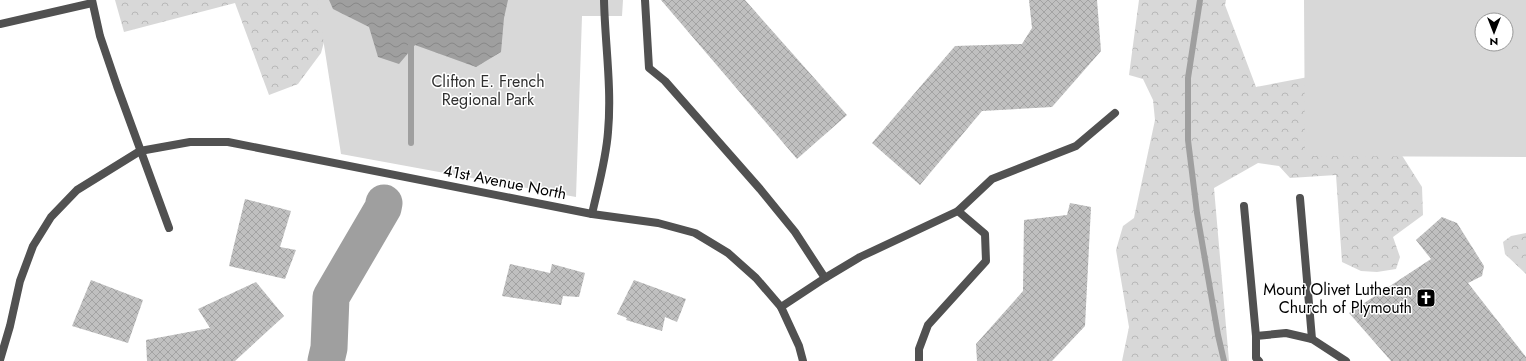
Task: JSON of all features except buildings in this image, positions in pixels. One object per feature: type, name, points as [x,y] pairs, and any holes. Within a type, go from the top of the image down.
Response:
[{"type":"street","points":[[592,214],[601,177],[608,132],[608,88],[604,0]]},
{"type":"street","points":[[645,0],[649,68],[666,81],[760,189],[796,232],[825,278]]},
{"type":"street","points":[[0,24],[92,1],[100,36],[140,151],[169,228]]},
{"type":"street","points":[[781,307],[860,257],[958,211],[992,179],[1076,146],[1115,113]]},
{"type":"street","name":"41st Avenue North","points":[[0,360],[23,274],[33,246],[51,217],[77,190],[140,151],[190,142],[228,142],[592,214],[658,223],[695,234],[728,253],[756,278],[781,307],[799,346],[803,361]]},
{"type":"street","points":[[1300,198],[1312,339]]},
{"type":"street","points":[[1244,206],[1256,336],[1256,358],[1259,361]]},
{"type":"street","points":[[919,361],[919,349],[928,326],[986,261],[985,234],[958,211]]},
{"type":"street","points":[[1256,336],[1286,333],[1312,339],[1346,361]]},
{"type":"green space","points":[[115,0],[329,0],[333,9],[321,53],[298,84],[269,95],[235,3],[124,32]]},
{"type":"green space","name":"Clifton E. French Regional Park","points":[[317,0],[623,0],[622,16],[582,16],[576,197],[341,154]]},
{"type":"green space","points":[[1139,0],[1226,0],[1225,5],[1256,87],[1474,46],[1474,52],[1514,52],[1514,26],[1526,0],[1526,155],[1389,135],[1422,187],[1423,215],[1393,237],[1400,257],[1396,269],[1377,272],[1361,271],[1342,262],[1336,175],[1290,178],[1279,166],[1258,163],[1214,188],[1229,361],[1122,361],[1129,327],[1116,250],[1123,226],[1134,218],[1155,120],[1153,100],[1143,79],[1129,75]]},
{"type":"green space","points":[[1304,0],[1526,0],[1526,157],[1305,156]]},
{"type":"green space","points":[[1526,233],[1526,274],[1505,254],[1503,242],[1511,236]]},
{"type":"water","points":[[329,0],[508,0],[504,18],[501,52],[476,67],[415,45],[399,64],[378,57],[369,27],[333,9]]},
{"type":"waterway","points":[[1200,0],[1188,78],[1188,140],[1197,213],[1218,335],[1224,361]]},
{"type":"waterway","points":[[411,43],[411,143]]},
{"type":"waterway","points":[[326,361],[329,348],[331,297],[383,208],[384,203]]},
{"type":"place","name":"Mount Olivet Lutheran Church of Plymouth","points":[[1426,298]]}]
